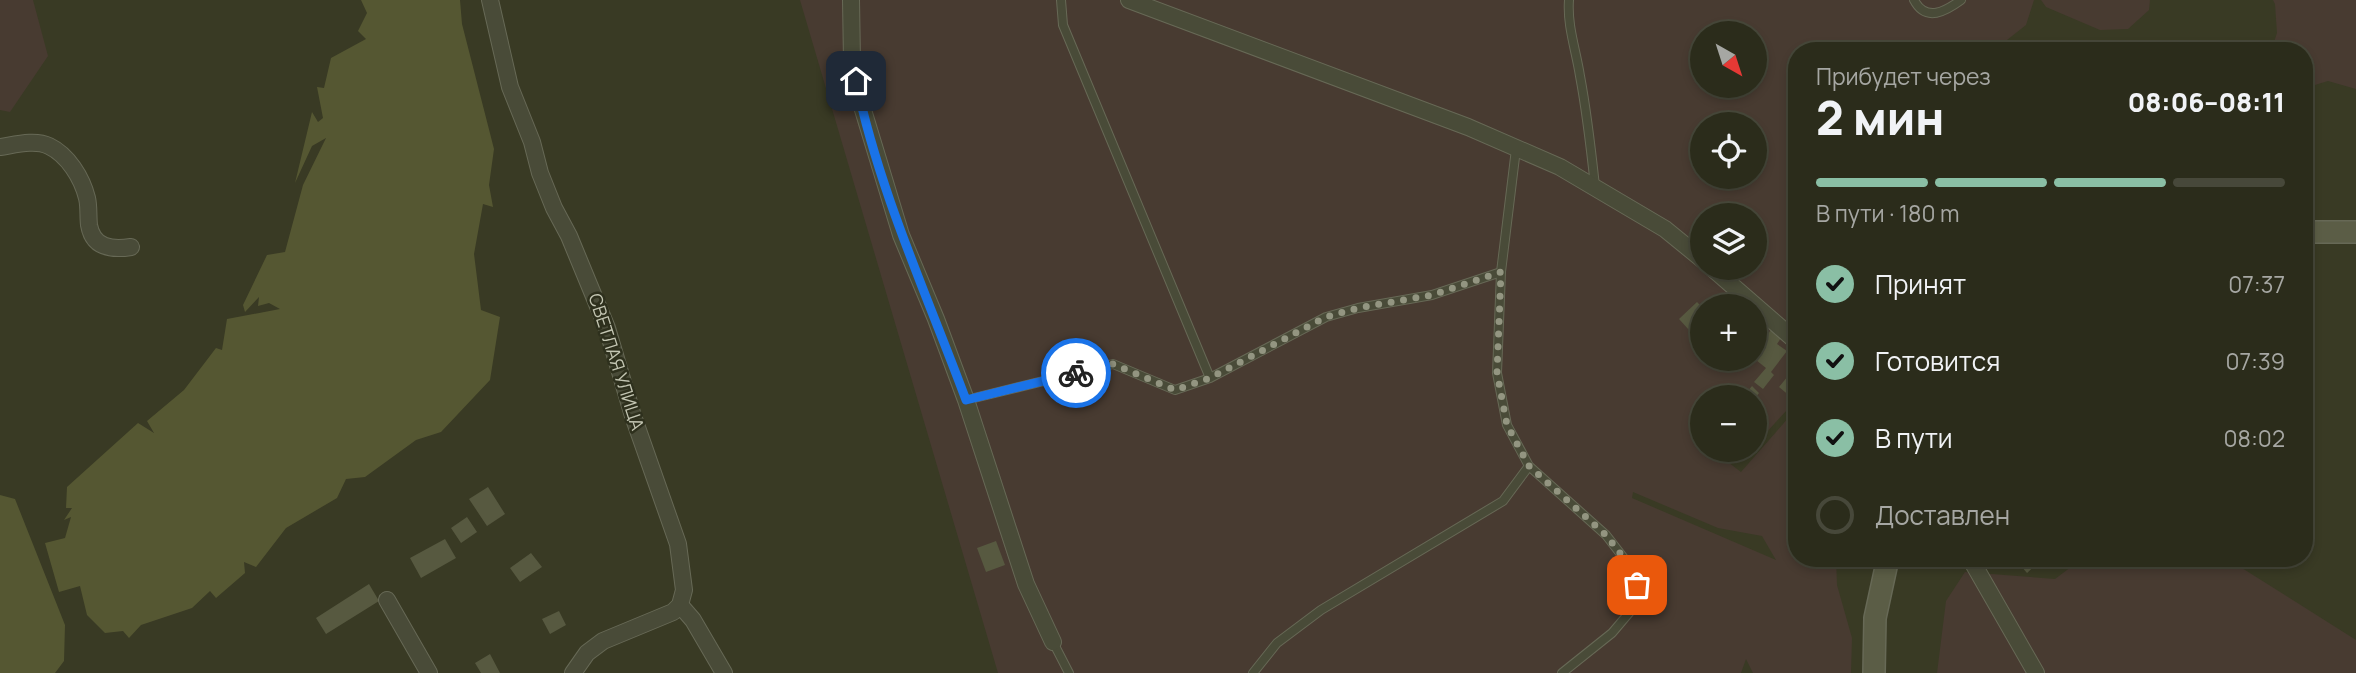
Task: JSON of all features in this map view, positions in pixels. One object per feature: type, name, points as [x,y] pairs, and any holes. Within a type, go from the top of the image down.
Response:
[{"type":"main road","points":[[2313,232],[2356,232]]},
{"type":"main road","points":[[1874,673],[1875,618],[1886,567]]},
{"type":"street","name":"СВЕТЛАЯ УЛИЦА","points":[[490,0],[510,88],[532,142],[549,196],[569,236],[607,328],[640,438],[678,544],[684,590],[680,605]]},
{"type":"street","points":[[852,0],[852,61],[860,100],[901,235],[966,400],[1026,584],[1054,642]]},
{"type":"street","points":[[1129,0],[1468,127],[1560,167],[1665,229],[1690,249]]},
{"type":"street","points":[[0,147],[32,143],[48,145],[77,172],[88,199],[90,228],[98,243],[112,250],[131,247]]},
{"type":"street","points":[[1726,280],[1788,334]]},
{"type":"street","points":[[1975,567],[2036,673]]},
{"type":"street","points":[[387,600],[429,673]]},
{"type":"street","points":[[573,673],[587,653],[603,641],[673,612],[680,605],[724,673]]},
{"type":"lane","points":[[1061,0],[1063,26],[1210,378]]},
{"type":"lane","points":[[1569,0],[1569,28],[1588,119],[1595,186]]},
{"type":"lane","points":[[1914,0],[1916,5],[1932,13],[1944,13],[1961,0]]},
{"type":"lane","points":[[1516,149],[1501,272],[1497,373],[1507,425],[1529,466],[1606,535],[1633,570],[1640,600],[1612,633],[1562,673]]},
{"type":"lane","points":[[966,400],[1113,364],[1175,390],[1210,378],[1326,317],[1358,308],[1432,295],[1501,272]]},
{"type":"lane","points":[[1253,673],[1277,643],[1321,610],[1503,501],[1529,466]]},
{"type":"lane","points":[[1054,642],[1069,673]]},
{"type":"shaded area","points":[[0,0],[33,0],[48,56],[10,112],[0,110]]},
{"type":"shaded area","points":[[361,0],[460,0],[462,24],[494,149],[489,185],[493,207],[483,204],[474,254],[481,310],[500,317],[490,380],[441,432],[416,440],[365,477],[346,479],[337,498],[286,528],[256,567],[244,562],[245,573],[216,598],[210,591],[192,608],[141,625],[129,638],[123,631],[105,633],[87,615],[80,586],[59,592],[45,543],[65,538],[71,517],[64,520],[72,508],[66,508],[67,487],[138,423],[154,433],[147,421],[184,390],[216,348],[222,350],[227,319],[280,309],[269,303],[258,306],[259,297],[245,312],[243,305],[267,255],[285,252],[303,185],[326,138],[312,146],[295,183],[312,112],[318,122],[323,118],[317,87],[324,88],[331,58],[366,39],[358,31],[367,13]]},
{"type":"shaded area","points":[[800,0],[2034,0],[2026,25],[2004,42],[1788,42],[1788,409],[1767,432],[1767,385],[1690,385],[1690,462],[1728,462],[1741,472],[1750,462],[1767,462],[1767,442],[1788,418],[1788,567],[1836,567],[1837,585],[1852,638],[1851,673],[1753,673],[1746,659],[1741,673],[998,673]],"holes":[[[1633,492],[1718,528],[1762,536],[1776,560],[1632,498]]]},
{"type":"shaded area","points":[[2041,0],[2150,0],[2149,10],[2128,29],[2100,30],[2046,7]]},
{"type":"shaded area","points":[[2273,0],[2356,0],[2356,89],[2328,81],[2313,86],[2313,42],[2274,42],[2277,33]]},
{"type":"shaded area","points":[[2033,40],[2072,42],[2030,42]]},
{"type":"shaded area","points":[[0,495],[15,499],[65,625],[64,661],[55,673],[0,673]]},
{"type":"shaded area","points":[[2071,567],[2240,567],[2356,640],[2356,673],[1937,673],[1946,601],[1965,572],[2055,579]]},
{"type":"building","points":[[1690,309],[1689,330],[1679,319]]},
{"type":"building","points":[[1771,330],[1781,338],[1777,344],[1787,351],[1771,372],[1774,375],[1766,385],[1758,385],[1754,382],[1763,371],[1767,371],[1767,334]]},
{"type":"building","points":[[1788,376],[1788,394],[1779,387]]},
{"type":"building","points":[[488,487],[505,514],[487,526],[469,499]]},
{"type":"building","points":[[467,517],[477,532],[461,543],[451,528]]},
{"type":"building","points":[[445,539],[456,558],[421,578],[410,558]]},
{"type":"building","points":[[996,541],[1005,565],[986,572],[977,548]]},
{"type":"building","points":[[531,553],[542,567],[520,582],[510,568]]},
{"type":"building","points":[[2022,567],[2033,567],[2027,573]]},
{"type":"building","points":[[369,584],[379,601],[326,634],[316,618]]},
{"type":"building","points":[[559,611],[566,625],[550,634],[542,619]]},
{"type":"building","points":[[490,654],[500,673],[481,673],[475,663]]},
{"type":"way so far","points":[[1076,373],[1113,364],[1175,390],[1210,378],[1326,317],[1358,308],[1432,295],[1501,272],[1497,373],[1507,425],[1529,466],[1606,535],[1633,570],[1637,585]]},
{"type":"route","points":[[856,81],[901,235],[966,400],[1076,373]]}]
